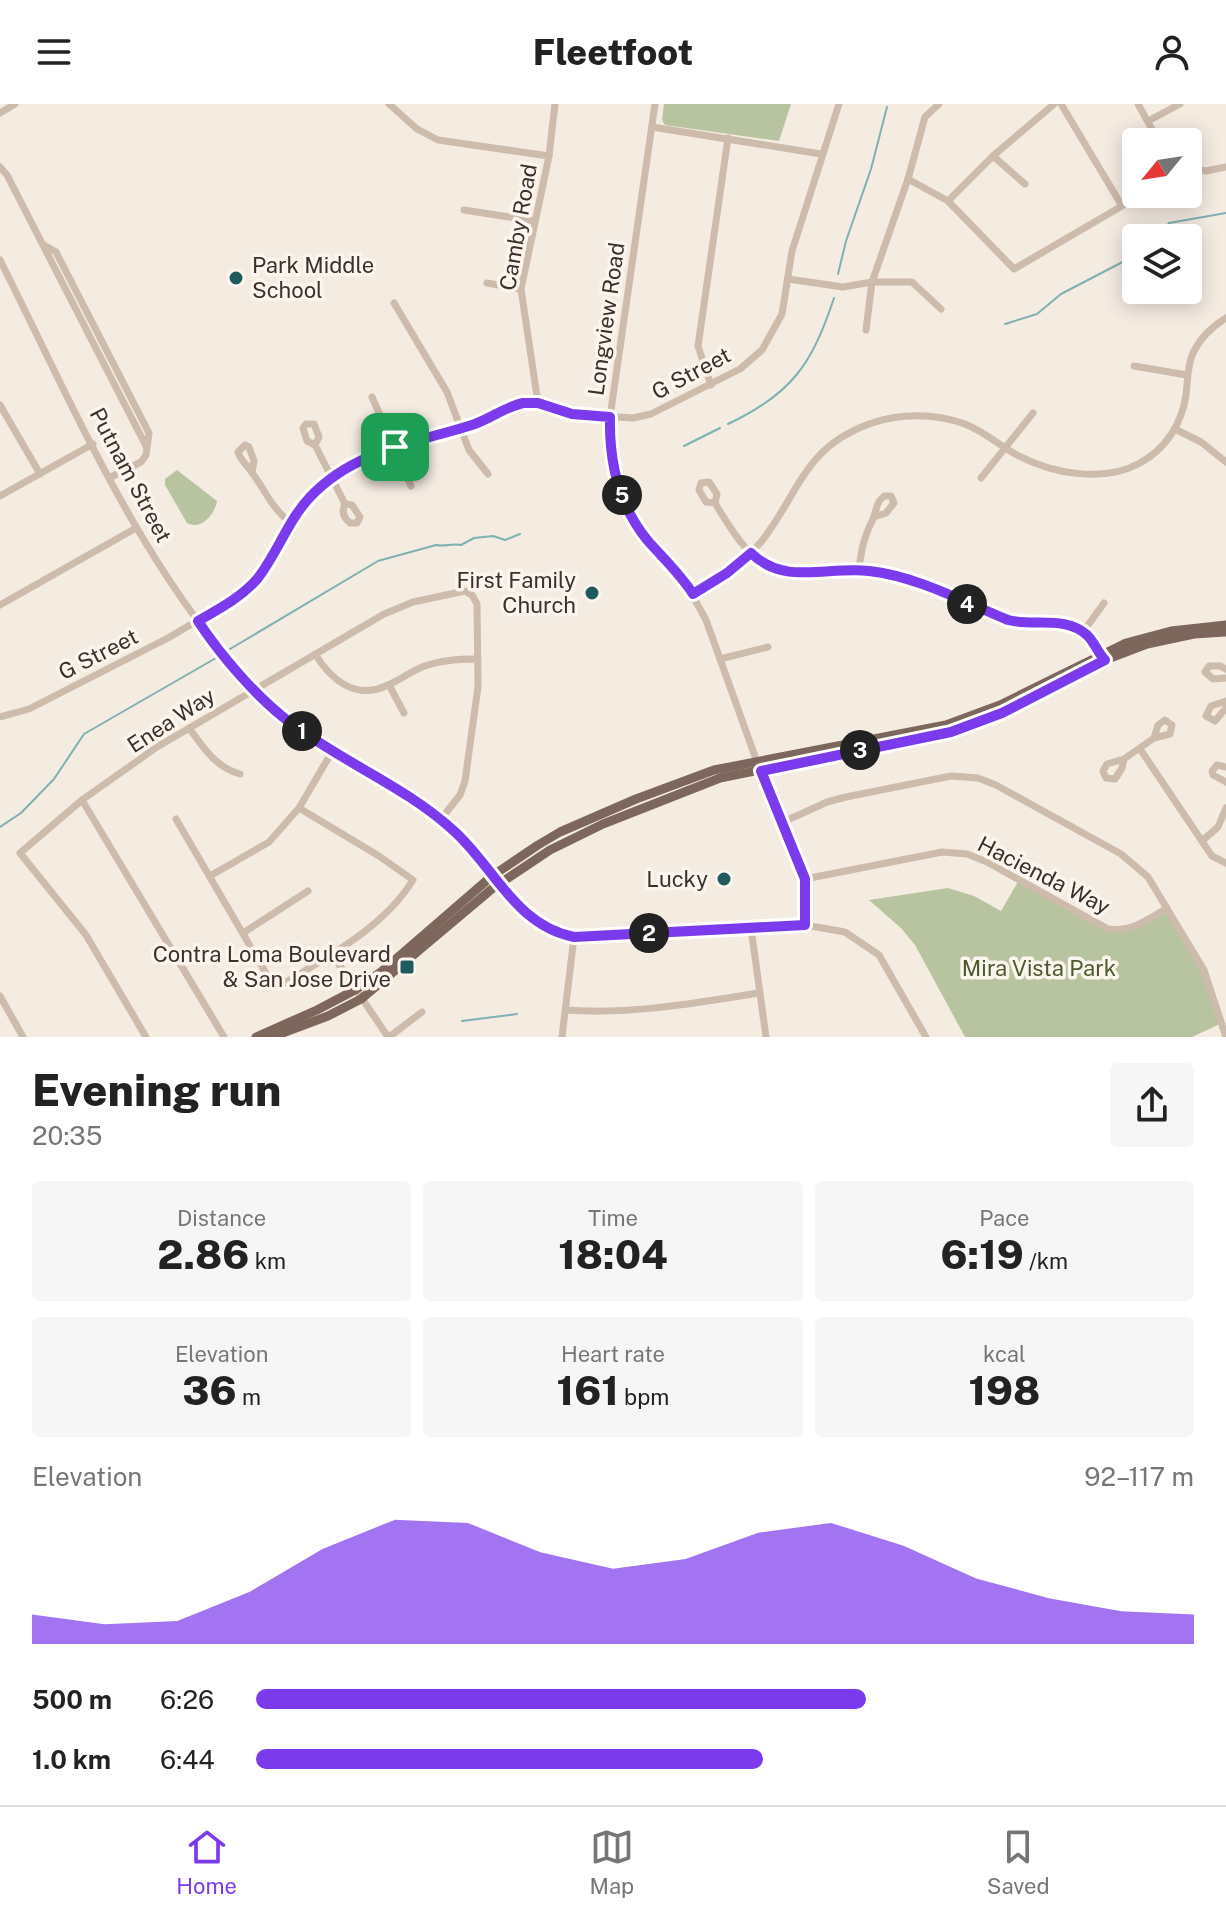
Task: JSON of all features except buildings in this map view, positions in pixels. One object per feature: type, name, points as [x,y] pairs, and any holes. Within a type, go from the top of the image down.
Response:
[{"type":"main road","points":[[1103,658],[1126,643],[1171,631],[1226,625]]},
{"type":"main road","points":[[272,1037],[328,1016],[358,995],[495,880],[603,824],[686,790],[759,766],[946,725],[1000,705],[1103,658],[1147,644],[1194,634],[1226,632]]},
{"type":"main road","points":[[256,1037],[358,995]]},
{"type":"street","points":[[0,113],[15,104]]},
{"type":"street","points":[[389,104],[417,129],[438,140],[549,156]]},
{"type":"street","name":"Camby Road","points":[[538,403],[521,289],[549,156],[555,104]]},
{"type":"street","name":"Longview Road","points":[[655,104],[610,417],[612,457],[624,501],[648,540],[693,594],[706,620],[759,766],[805,879],[805,925]]},
{"type":"street","name":"G Street","points":[[0,717],[29,709],[231,601],[251,586],[265,568],[290,523],[311,497],[330,479],[361,459],[460,428],[515,405],[538,403],[572,414],[610,417],[633,418],[651,414],[740,369],[762,350],[782,314],[792,251],[839,104]]},
{"type":"street","points":[[866,330],[872,282],[908,179],[925,117],[939,104]]},
{"type":"street","points":[[948,201],[993,156],[1054,104]]},
{"type":"street","points":[[908,179],[948,201],[1014,269],[1122,206],[1061,104]]},
{"type":"street","points":[[1138,104],[1152,128]]},
{"type":"street","points":[[1148,121],[1180,104]]},
{"type":"street","points":[[652,127],[821,154]]},
{"type":"street","points":[[711,385],[698,346],[728,138]]},
{"type":"street","points":[[993,156],[1025,184]]},
{"type":"street","points":[[0,167],[7,175],[146,446],[146,455],[141,462],[111,477]]},
{"type":"street","points":[[1202,170],[1226,167]]},
{"type":"street","points":[[464,210],[535,221]]},
{"type":"street","name":"Putnam Street","points":[[0,260],[136,528],[216,647],[290,723],[441,819],[535,921],[553,931],[574,937],[805,925],[845,932],[879,955],[926,1037]]},
{"type":"street","points":[[788,279],[843,287],[872,282],[912,282],[941,309]]},
{"type":"street","points":[[487,283],[521,289]]},
{"type":"street","points":[[394,303],[447,392],[473,458],[488,474]]},
{"type":"street","points":[[693,594],[727,573],[751,553],[766,535],[810,465],[834,443],[861,427],[896,417],[937,417],[972,427],[1023,458],[1070,472],[1107,474],[1133,467],[1148,458],[1175,429],[1185,404],[1187,375],[1197,345],[1226,318]]},
{"type":"street","points":[[1134,366],[1187,375]]},
{"type":"street","points":[[372,397],[411,486]]},
{"type":"street","points":[[0,405],[40,474]]},
{"type":"street","points":[[981,478],[1033,413]]},
{"type":"street","points":[[1175,429],[1201,442],[1226,462]]},
{"type":"street","points":[[0,496],[93,444]]},
{"type":"street","points":[[315,445],[345,504]]},
{"type":"street","points":[[252,472],[271,506],[290,523]]},
{"type":"street","points":[[715,503],[751,553],[771,567],[790,573],[859,570],[900,578],[1015,622],[1061,623],[1083,632],[1103,658]]},
{"type":"street","points":[[859,570],[863,537],[874,517]]},
{"type":"street","points":[[0,605],[136,528]]},
{"type":"street","name":"Enea Way","points":[[146,1037],[86,935],[20,853],[82,800],[157,747],[384,614],[421,600],[465,591],[474,598],[477,608],[478,659]]},
{"type":"street","points":[[1083,632],[1104,603]]},
{"type":"street","points":[[720,659],[768,647]]},
{"type":"street","points":[[315,654],[328,674],[345,686],[363,690],[389,685],[430,664],[478,659],[477,699],[465,781],[460,795],[441,819]]},
{"type":"street","points":[[1226,669],[1209,666],[1205,672],[1213,679],[1226,678]]},
{"type":"street","points":[[389,685],[404,713]]},
{"type":"street","points":[[1226,701],[1211,706],[1207,719],[1215,721],[1226,708]]},
{"type":"street","points":[[189,728],[211,757],[228,771],[240,774]]},
{"type":"street","points":[[1124,759],[1154,738]]},
{"type":"street","points":[[1140,749],[1212,856],[1226,863]]},
{"type":"street","points":[[210,876],[269,842],[299,808],[333,750]]},
{"type":"street","points":[[1226,767],[1217,765],[1212,771],[1213,775],[1226,782]]},
{"type":"street","points":[[781,823],[827,802],[951,776],[978,778],[996,785],[1121,854],[1148,877],[1204,970],[1226,1037]]},
{"type":"street","points":[[82,800],[224,1037]]},
{"type":"street","points":[[176,819],[267,975],[283,984],[377,921],[413,880],[299,808]]},
{"type":"street","points":[[1202,841],[1218,827],[1226,808]]},
{"type":"street","name":"Hacienda Way","points":[[805,879],[942,852],[967,854],[1108,929],[1134,927],[1167,908]]},
{"type":"street","points":[[243,933],[308,891]]},
{"type":"street","points":[[751,928],[766,1037]]},
{"type":"street","points":[[562,1037],[574,937]]},
{"type":"street","points":[[332,954],[388,1037],[422,1012]]},
{"type":"street","points":[[566,1010],[595,1012],[668,1006],[759,993]]},
{"type":"street","points":[[0,996],[23,1037]]},
{"type":"green space","points":[[664,104],[791,104],[779,141],[665,125],[662,120]]},
{"type":"green space","points":[[177,470],[217,501],[210,516],[202,523],[187,523],[165,485],[165,479]]},
{"type":"green space","name":"Mira Vista Park","points":[[1019,880],[1108,929],[1120,930],[1167,908],[1204,970],[1222,1023],[1192,1037],[965,1037],[915,945],[869,900],[948,888],[974,896],[1001,911]]},
{"type":"waterway","points":[[838,274],[887,107]]},
{"type":"waterway","points":[[1168,224],[1226,213]]},
{"type":"waterway","points":[[1005,324],[1037,314],[1061,294],[1122,262]]},
{"type":"waterway","points":[[728,424],[768,401],[797,374],[817,341],[834,298]]},
{"type":"waterway","points":[[684,446],[720,428]]},
{"type":"waterway","points":[[230,649],[378,561],[436,545],[461,545],[474,538],[493,536],[505,540],[520,534]]},
{"type":"waterway","points":[[0,827],[21,813],[54,779],[84,734],[216,658]]},
{"type":"waterway","points":[[462,1021],[517,1014]]},
{"type":"place","name":"Park Middle School","points":[[236,278]]},
{"type":"place","name":"First Family Church","points":[[592,593]]},
{"type":"place","name":"Lucky","points":[[724,879]]},
{"type":"place","name":"Contra Loma Boulevard & San Jose Drive","points":[[407,967]]},
{"type":"route","points":[[523,403],[538,403],[572,414],[610,417],[614,472],[624,501],[648,540],[693,594],[727,573],[751,553],[771,567],[790,573],[859,570],[883,573],[1008,620],[1072,626],[1088,636],[1105,660],[1002,713],[951,732],[761,771],[805,879],[805,925],[574,937],[562,934],[543,926],[522,910],[469,846],[441,819],[290,723],[220,651],[198,621],[239,596],[256,581],[290,523],[318,489],[361,459],[395,447],[477,423],[523,403]]}]
